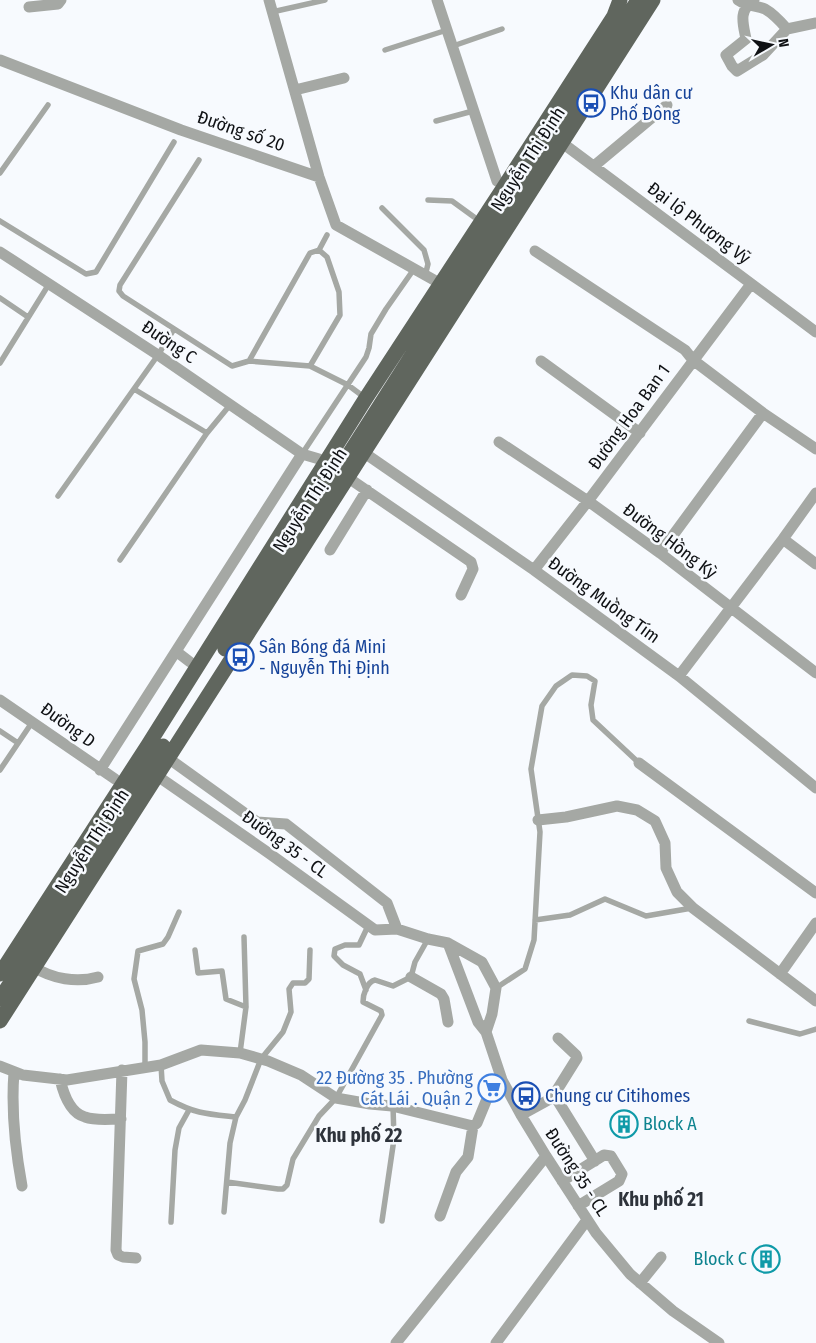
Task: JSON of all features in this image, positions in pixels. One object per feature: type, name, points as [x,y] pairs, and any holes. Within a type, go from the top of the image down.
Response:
[{"type":"main road","name":"Nguyễn Thị Định","points":[[348,442],[363,396],[433,280],[474,217],[500,186],[613,0]]},
{"type":"main road","name":"Nguyễn Thị Định","points":[[433,280],[500,186],[614,16],[620,0]]},
{"type":"main road","name":"Nguyễn Thị Định","points":[[0,974],[154,748],[348,442],[638,0]]},
{"type":"main road","name":"Nguyễn Thị Định","points":[[0,999],[142,766],[348,442],[561,142],[653,0]]},
{"type":"main road","name":"Nguyễn Thị Định","points":[[154,748],[190,662],[332,467]]},
{"type":"main road","name":"Nguyễn Thị Định","points":[[0,956],[115,779],[142,766]]},
{"type":"main road","name":"Nguyễn Thị Định","points":[[0,1021],[34,967],[142,766]]},
{"type":"street","points":[[29,8],[58,4],[60,0]]},
{"type":"street","points":[[268,0],[295,90],[318,177],[336,225],[433,280]]},
{"type":"street","points":[[437,0],[473,111],[500,186]]},
{"type":"street","points":[[787,29],[777,17],[764,8],[746,2],[742,18],[746,39],[726,56],[737,71],[763,55],[787,29],[816,23]]},
{"type":"street","name":"Đường số 20","points":[[0,60],[181,130],[318,177]]},
{"type":"street","points":[[295,90],[344,78]]},
{"type":"street","points":[[594,166],[667,105]]},
{"type":"street","name":"Đại lộ Phượng Vỹ","points":[[561,142],[816,332]]},
{"type":"street","points":[[534,251],[685,350],[693,360],[763,413],[816,449]]},
{"type":"street","name":"Đường C","points":[[0,252],[158,355],[302,454],[332,467],[367,490],[471,562],[474,569],[461,594]]},
{"type":"street","name":"Đường Hoa Ban 1","points":[[534,570],[588,502],[751,284]]},
{"type":"street","points":[[541,361],[640,432]]},
{"type":"street","points":[[660,553],[763,413]]},
{"type":"street","name":"Đường Muồng Tím","points":[[348,442],[534,570],[679,676],[816,788]]},
{"type":"street","name":"Đường Hồng Kỳ","points":[[500,442],[660,553],[816,673]]},
{"type":"street","points":[[100,770],[302,454]]},
{"type":"street","points":[[330,550],[367,490]]},
{"type":"street","points":[[679,676],[783,540],[816,493]]},
{"type":"street","points":[[783,540],[816,564]]},
{"type":"street","points":[[176,652],[190,662]]},
{"type":"street","name":"Đường D","points":[[0,700],[115,779]]},
{"type":"street","name":"Đường 35 - CL","points":[[154,748],[257,822],[286,824],[387,904],[397,929]]},
{"type":"street","points":[[638,763],[816,893]]},
{"type":"street","name":"Đường 35 - CL","points":[[142,766],[270,854],[368,926],[375,930],[397,929],[448,943],[482,962],[496,988]]},
{"type":"street","points":[[538,820],[566,817],[618,806],[637,810],[655,821],[665,842],[666,868],[677,892],[693,908],[816,1001]]},
{"type":"street","points":[[780,974],[816,923]]},
{"type":"street","name":"Đường 35 - CL","points":[[448,943],[478,1022],[486,1032],[502,1080],[521,1115],[587,1220],[630,1274],[673,1311],[719,1343]]},
{"type":"street","points":[[34,967],[43,973],[56,977],[82,980],[98,977]]},
{"type":"street","points":[[412,977],[441,994],[444,999],[448,1022]]},
{"type":"street","points":[[486,1032],[492,1014],[496,988]]},
{"type":"street","points":[[521,1115],[552,1098],[577,1058],[558,1038]]},
{"type":"street","points":[[0,1066],[24,1075],[67,1080],[161,1065],[201,1050],[240,1053],[301,1075],[336,1098],[393,1106],[473,1126]]},
{"type":"street","points":[[122,1070],[116,1250],[118,1255],[136,1258]]},
{"type":"street","points":[[14,1072],[15,1149],[22,1186]]},
{"type":"street","points":[[60,1079],[64,1094],[78,1114],[99,1119],[121,1119]]},
{"type":"street","points":[[440,1216],[456,1172],[468,1157],[473,1126],[477,1123],[491,1089],[502,1080]]},
{"type":"street","points":[[552,1098],[556,1098],[595,1161]]},
{"type":"street","points":[[562,1181],[604,1155],[611,1156],[622,1174],[619,1180],[578,1206]]},
{"type":"street","points":[[396,1343],[546,1156]]},
{"type":"street","points":[[496,1343],[587,1220]]},
{"type":"street","points":[[640,1283],[661,1257]]},
{"type":"lane","points":[[272,12],[325,0]]},
{"type":"lane","points":[[452,46],[502,29]]},
{"type":"lane","points":[[385,50],[447,30]]},
{"type":"lane","points":[[0,173],[48,105]]},
{"type":"lane","points":[[436,121],[473,111]]},
{"type":"lane","points":[[0,221],[86,274],[93,274],[96,272],[174,142]]},
{"type":"lane","points":[[199,160],[120,284],[119,291],[123,296],[174,330],[232,366],[250,361],[310,366],[348,385],[363,396]]},
{"type":"lane","points":[[428,200],[452,201],[474,217]]},
{"type":"lane","points":[[382,208],[424,250],[433,280]]},
{"type":"lane","points":[[250,361],[310,253],[319,250],[327,235]]},
{"type":"lane","points":[[310,366],[340,315],[339,292],[328,257],[319,250]]},
{"type":"lane","points":[[302,454],[366,357],[371,334],[414,269]]},
{"type":"lane","points":[[0,363],[49,284]]},
{"type":"lane","points":[[0,298],[28,317]]},
{"type":"lane","points":[[58,496],[174,330]]},
{"type":"lane","points":[[134,389],[207,433]]},
{"type":"lane","points":[[120,560],[207,433],[230,406]]},
{"type":"lane","points":[[496,988],[525,969],[534,940],[540,832],[531,769],[542,706],[556,686],[572,675],[587,676],[595,681],[591,704],[593,720],[638,763]]},
{"type":"lane","points":[[0,770],[33,721]]},
{"type":"lane","points":[[0,731],[18,743]]},
{"type":"lane","points":[[535,920],[570,915],[605,899],[646,916],[693,908]]},
{"type":"lane","points":[[145,1067],[142,1010],[134,979],[138,951],[163,944],[179,912]]},
{"type":"lane","points":[[366,990],[360,974],[343,965],[334,956],[335,949],[345,945],[359,945],[368,926]]},
{"type":"lane","points":[[240,1053],[246,1007],[244,937]]},
{"type":"lane","points":[[227,1182],[283,1188],[287,1185],[293,1159],[319,1116],[336,1098],[382,1015],[381,1011],[363,1002],[368,984],[375,980],[393,986],[412,977],[415,962],[428,939]]},
{"type":"lane","points":[[195,950],[198,973],[222,971],[226,999],[246,1007]]},
{"type":"lane","points":[[224,1212],[230,1143],[236,1117],[245,1100],[260,1059],[283,1032],[291,1012],[289,988],[293,983],[305,983],[309,980],[310,950]]},
{"type":"lane","points":[[749,1020],[800,1034],[816,1029]]},
{"type":"lane","points":[[161,1065],[162,1080],[170,1100],[189,1110],[203,1114],[236,1117]]},
{"type":"lane","points":[[382,1221],[394,1139],[393,1106]]},
{"type":"lane","points":[[171,1222],[175,1150],[179,1128],[189,1110]]},
{"type":"place","name":"Khu dân cư Phố Đông","points":[[591,103]]},
{"type":"place","name":"Sân Bóng đá Mini - Nguyễn Thị Định","points":[[240,657]]},
{"type":"place","name":"22 Đường 35 . Phường Cát Lái . Quận 2","points":[[492,1088]]},
{"type":"place","name":"Chung cư Citihomes","points":[[526,1096]]},
{"type":"place","name":"Block A","points":[[624,1124]]},
{"type":"place","name":"Block C","points":[[766,1259]]},
{"type":"district","name":"Khu phố 22","points":[[359,1135]]},
{"type":"district","name":"Khu phố 21","points":[[661,1199]]}]
